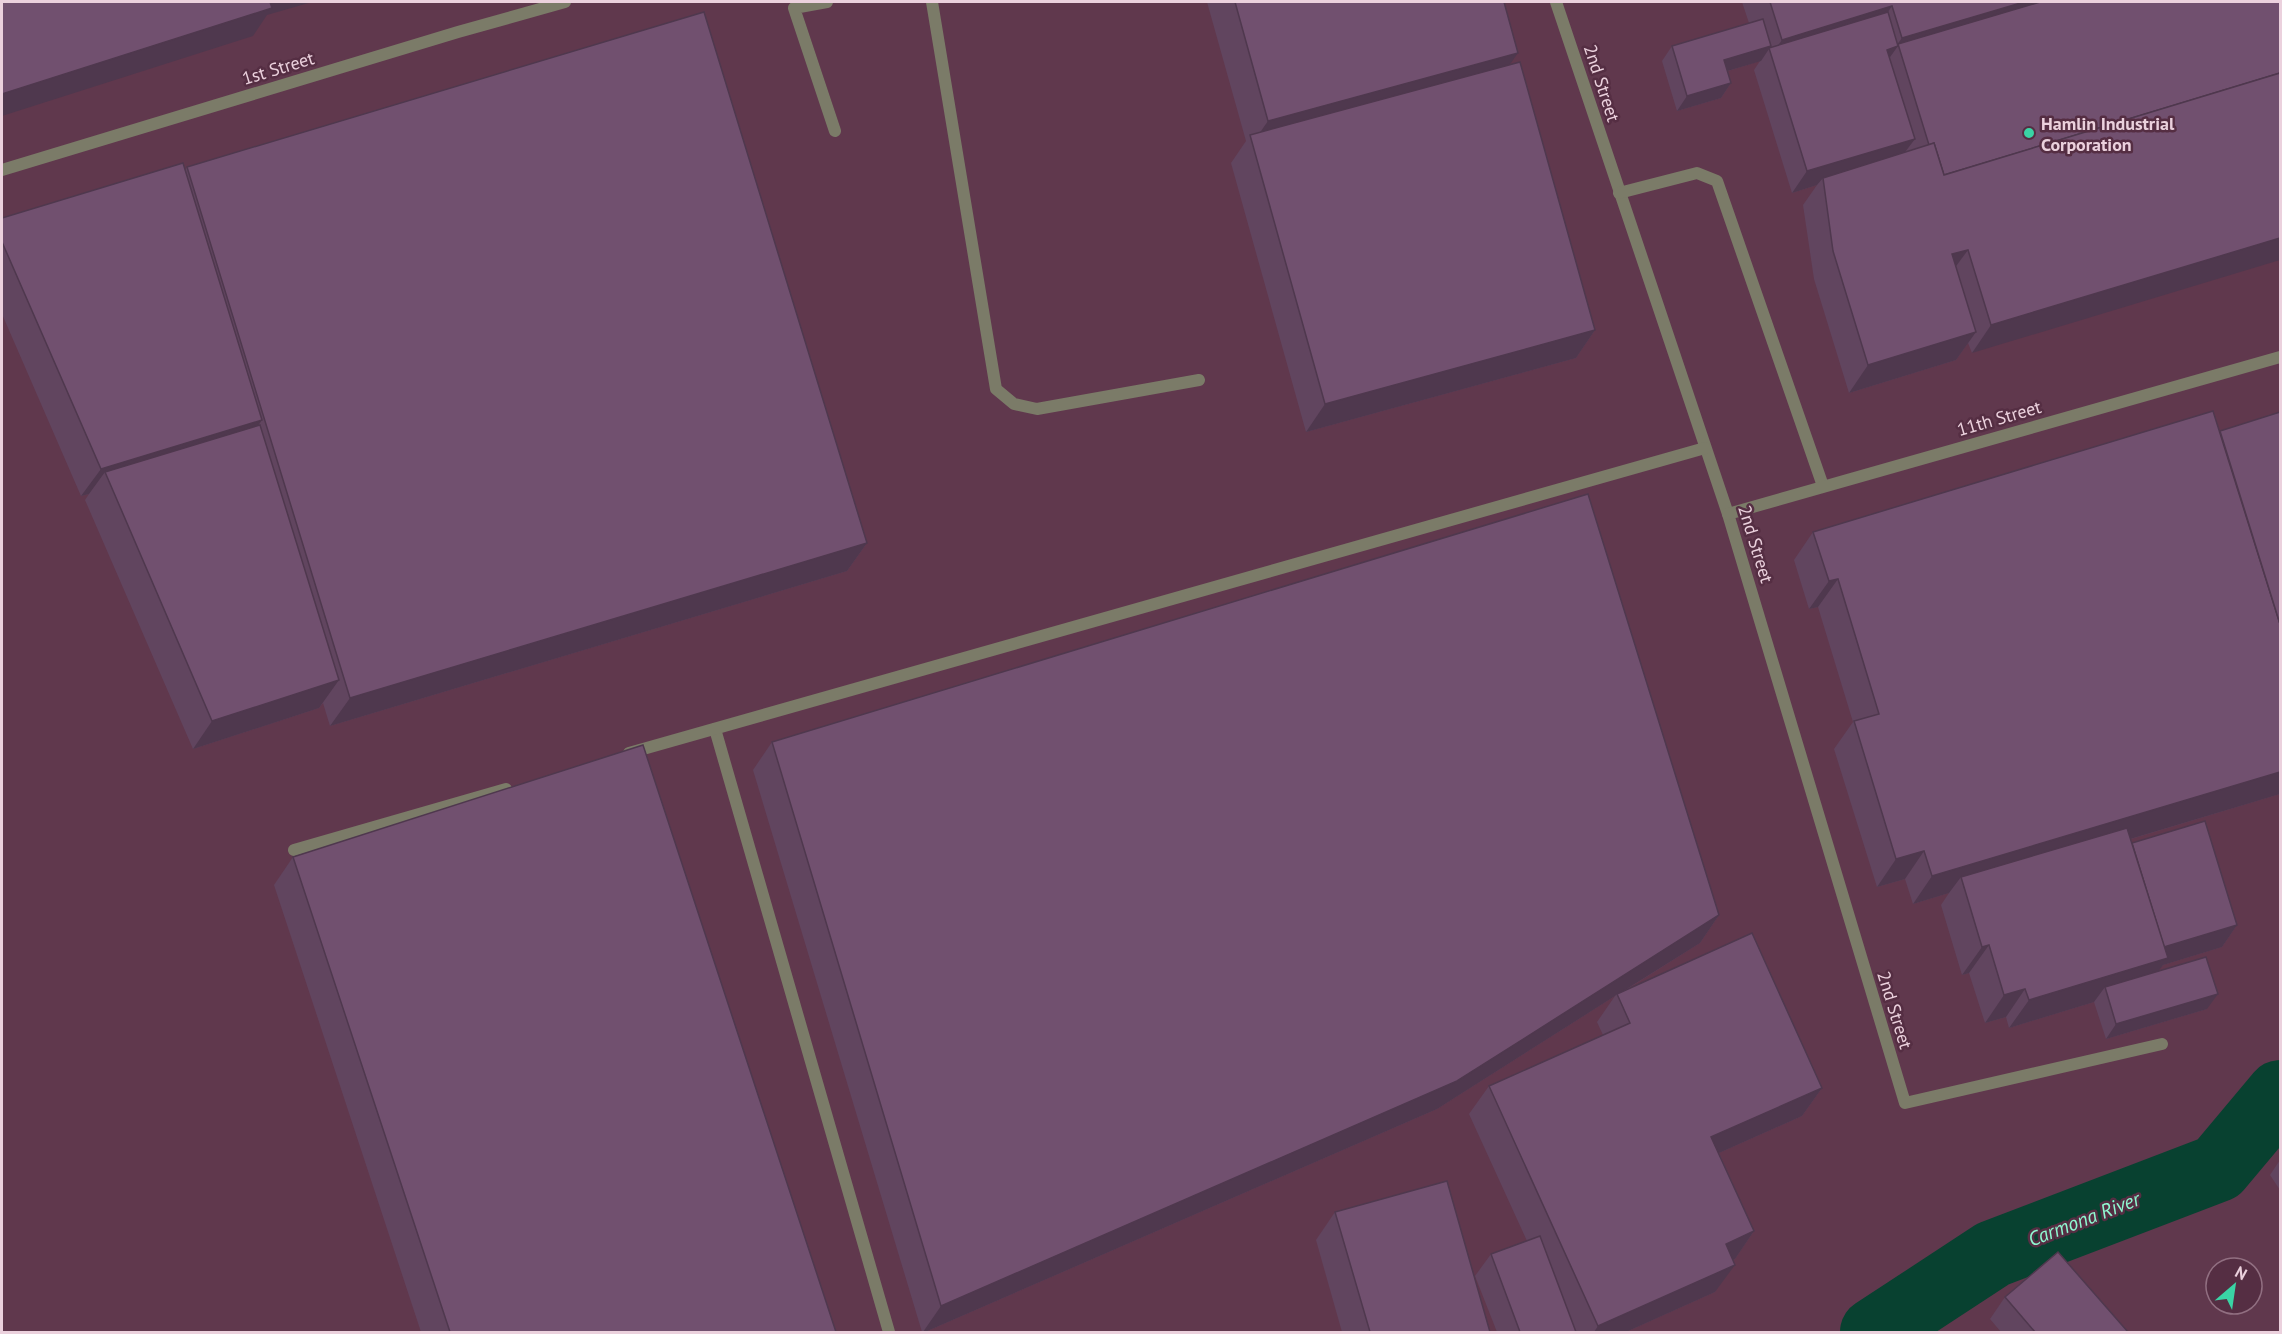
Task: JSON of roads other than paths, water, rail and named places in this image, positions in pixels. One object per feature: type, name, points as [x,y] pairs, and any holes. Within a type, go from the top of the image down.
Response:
[{"type":"lane","name":"1st Street","points":[[2,170],[458,32],[565,2]]},
{"type":"lane","points":[[827,2],[794,8],[835,131]]},
{"type":"lane","points":[[932,2],[996,389],[1014,404],[1037,409],[1199,380]]},
{"type":"lane","name":"2nd Street","points":[[1556,2],[1728,514],[1905,1103],[2162,1044]]},
{"type":"lane","points":[[1620,194],[1697,173],[1717,181],[1823,486]]},
{"type":"lane","name":"11th Street","points":[[1728,514],[2280,357]]},
{"type":"lane","points":[[612,758],[1705,448]]},
{"type":"lane","points":[[715,729],[889,1332]]},
{"type":"lane","points":[[294,850],[521,785]]},
{"type":"waterway","name":"Carmona River","points":[[1874,1332],[1993,1254],[2218,1168],[2280,1094]]},
{"type":"place","name":"Hamlin Industrial Corporation","points":[[2029,133]]}]
